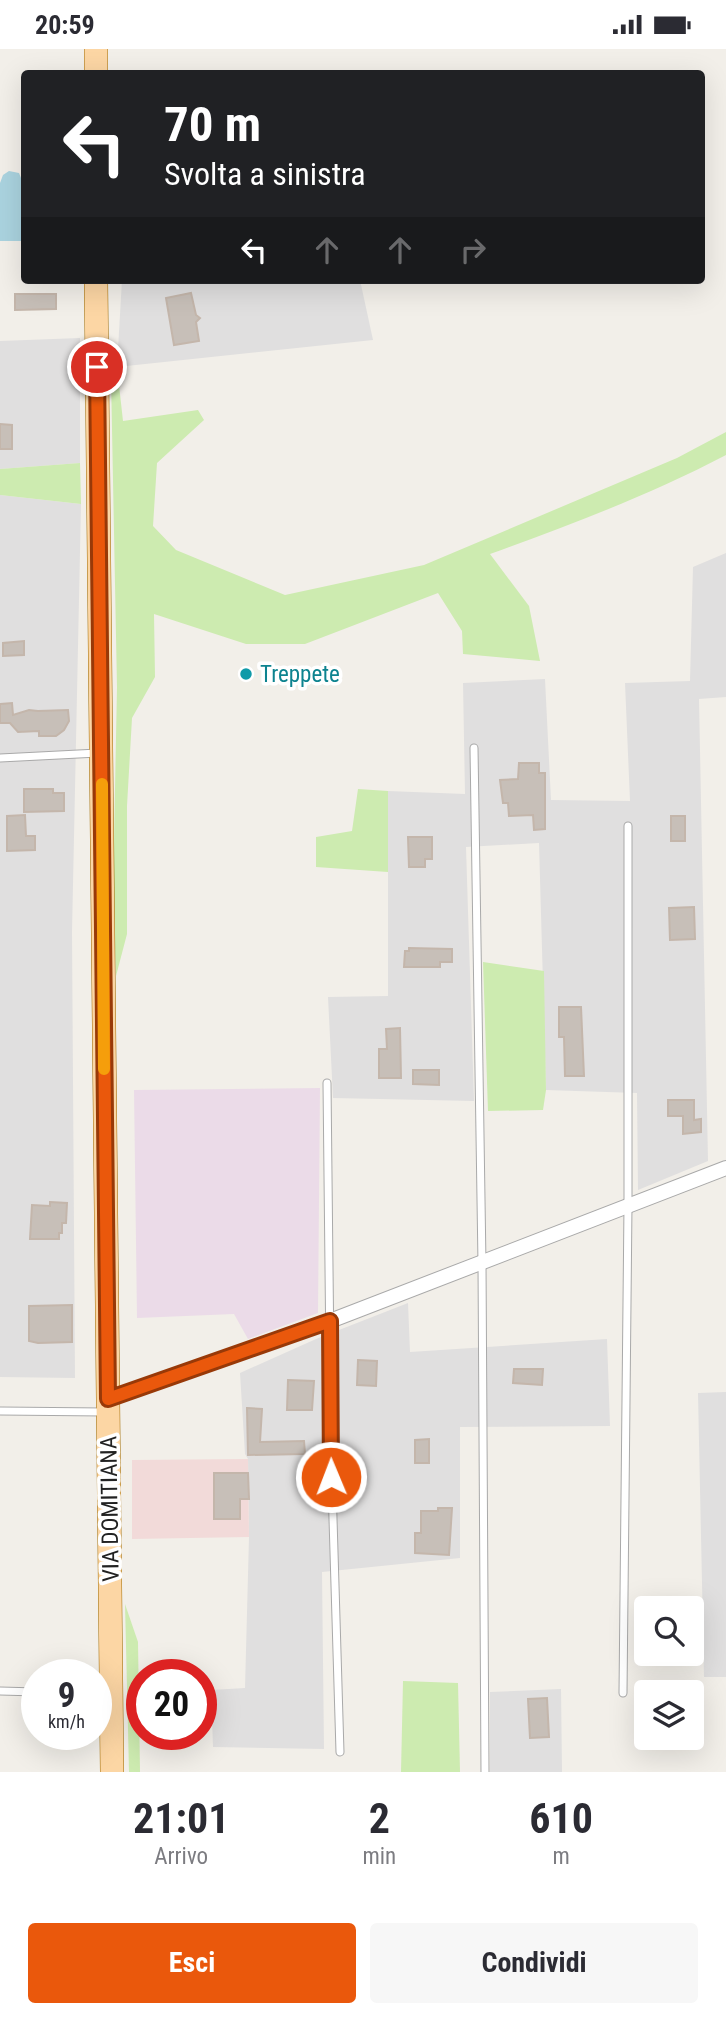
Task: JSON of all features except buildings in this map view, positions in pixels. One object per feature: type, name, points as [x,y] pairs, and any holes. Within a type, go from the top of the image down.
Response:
[{"type":"main road","points":[[96,49],[96,70]]},
{"type":"main road","name":"VIA DOMITIANA","points":[[96,284],[109,1406],[108,1692],[112,1772]]},
{"type":"street","points":[[109,1406],[726,1168]]},
{"type":"lane","points":[[474,748],[482,1263],[485,1772]]},
{"type":"lane","points":[[0,758],[102,753]]},
{"type":"lane","points":[[623,1693],[628,1205],[628,826]]},
{"type":"lane","points":[[327,1083],[335,1648],[340,1752]]},
{"type":"lane","points":[[0,1411],[109,1406]]},
{"type":"lane","points":[[0,1691],[21,1692]]},
{"type":"shaded area","points":[[122,284],[361,284],[373,340],[117,367]]},
{"type":"shaded area","points":[[80,338],[80,463],[0,469],[0,341]]},
{"type":"shaded area","points":[[0,495],[81,504],[72,932],[75,1378],[0,1377]]},
{"type":"shaded area","points":[[726,553],[726,697],[699,699],[708,1161],[638,1190],[637,1093],[546,1090],[539,843],[466,847],[474,1101],[333,1098],[328,997],[388,996],[388,791],[465,794],[463,683],[545,679],[551,800],[630,801],[625,683],[690,681],[693,567]]},
{"type":"shaded area","points":[[320,1088],[318,1313],[248,1339],[234,1314],[137,1318],[134,1090]]},
{"type":"shaded area","points":[[408,1303],[410,1352],[607,1339],[610,1426],[460,1427],[460,1558],[322,1572],[324,1749],[217,1747],[217,1690],[245,1688],[248,1459],[245,1454],[240,1373],[316,1339]]},
{"type":"shaded area","points":[[726,1392],[726,1677],[704,1677],[698,1393]]},
{"type":"shaded area","points":[[248,1459],[249,1537],[132,1539],[132,1460]]},
{"type":"shaded area","points":[[561,1689],[562,1772],[490,1772],[490,1692]]},
{"type":"green space","points":[[117,367],[123,421],[198,410],[204,420],[157,463],[153,526],[176,550],[285,595],[424,565],[677,458],[726,432],[726,455],[639,496],[490,554],[529,606],[540,661],[463,654],[462,631],[438,593],[305,644],[246,644],[154,614],[155,677],[132,718],[127,806],[127,934],[116,976],[113,892],[117,687],[111,377]]},
{"type":"green space","points":[[80,463],[81,504],[0,495],[0,469]]},
{"type":"green space","points":[[358,789],[388,791],[388,872],[316,867],[316,837],[352,831]]},
{"type":"green space","points":[[483,962],[544,971],[546,1090],[543,1110],[488,1111]]},
{"type":"green space","points":[[125,1604],[138,1642],[138,1659],[126,1659]]},
{"type":"green space","points":[[403,1681],[458,1683],[460,1772],[401,1772]]},
{"type":"green space","points":[[128,1750],[140,1750],[140,1772],[129,1772]]},
{"type":"water","points":[[9,171],[19,173],[21,178],[21,241],[0,241],[0,183],[3,175]]},
{"type":"slow traffic","points":[[102,784],[104,1069]]},
{"type":"place","name":"Treppete","points":[[246,674]]},
{"type":"route","points":[[97,367],[108,1399],[330,1321],[331,1477]]}]
